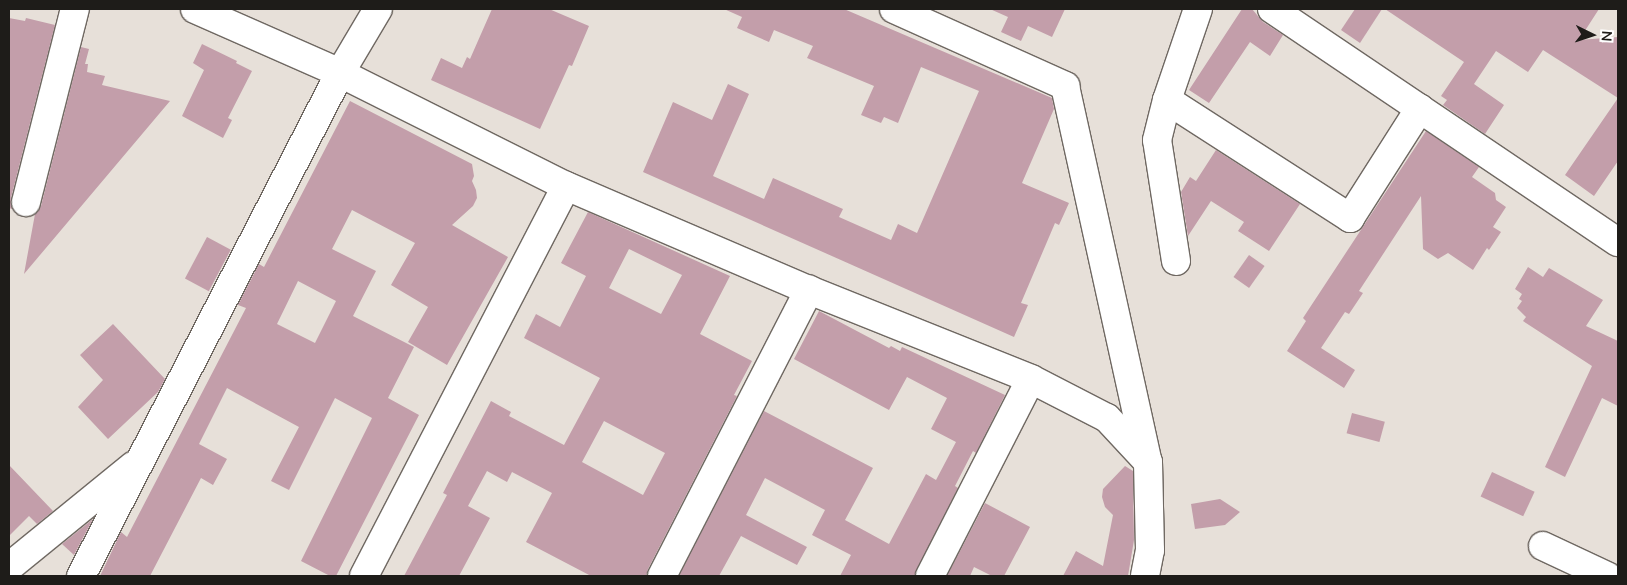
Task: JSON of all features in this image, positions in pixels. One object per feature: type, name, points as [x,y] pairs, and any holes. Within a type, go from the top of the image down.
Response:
[{"type":"street","points":[[26,202],[75,9]]},
{"type":"street","points":[[195,9],[340,73],[566,186],[809,290],[1031,379],[1108,418],[1148,462]]},
{"type":"street","points":[[81,576],[340,73],[378,9]]},
{"type":"street","points":[[894,9],[1065,86],[1148,462],[1150,550],[1145,576]]},
{"type":"street","points":[[1176,261],[1157,140],[1198,9]]},
{"type":"street","points":[[1272,9],[1618,242]]},
{"type":"street","points":[[1168,100],[1350,218],[1420,108]]},
{"type":"street","points":[[364,576],[566,186]]},
{"type":"street","points":[[662,576],[809,290]]},
{"type":"street","points":[[930,576],[1031,379]]},
{"type":"street","points":[[9,567],[140,460]]},
{"type":"street","points":[[1543,546],[1607,576]]},
{"type":"building","points":[[492,9],[549,9],[589,26],[572,66],[569,65],[540,129],[431,80],[441,58],[462,68],[467,57],[470,59]]},
{"type":"building","points":[[724,9],[844,9],[1052,98],[1054,109],[1022,183],[1069,203],[1059,225],[1055,223],[1021,303],[1028,305],[1014,337],[643,172],[673,102],[712,120],[728,84],[749,94],[713,176],[764,199],[773,178],[843,209],[839,217],[891,240],[898,224],[917,233],[979,91],[921,67],[898,123],[884,117],[881,123],[861,115],[874,86],[807,58],[813,46],[774,30],[769,42],[737,28],[742,17]]},
{"type":"building","points":[[990,9],[1065,9],[1052,37],[1028,26],[1021,41],[1001,32],[1008,17]]},
{"type":"building","points":[[1242,9],[1252,9],[1263,22],[1283,35],[1270,56],[1250,42],[1209,103],[1189,90]]},
{"type":"building","points":[[1355,9],[1382,9],[1360,43],[1341,30]]},
{"type":"building","points":[[1385,9],[1599,9],[1579,40],[1618,37],[1618,98],[1543,50],[1528,72],[1496,51],[1474,84],[1504,105],[1485,134],[1443,105],[1447,100],[1441,96],[1464,62]]},
{"type":"building","points":[[9,18],[25,21],[26,18],[55,25],[11,198],[12,209],[9,208]]},
{"type":"building","points":[[202,44],[237,61],[236,63],[252,71],[228,118],[232,120],[223,138],[182,116],[204,70],[193,63]]},
{"type":"building","points":[[81,47],[89,49],[85,64],[88,64],[87,72],[105,76],[102,85],[170,101],[24,274],[35,214],[41,206]]},
{"type":"building","points":[[1618,98],[1618,161],[1594,196],[1565,175]]},
{"type":"building","points":[[350,101],[472,164],[474,176],[472,181],[477,198],[473,206],[452,225],[508,257],[447,365],[408,342],[428,307],[391,285],[415,243],[352,210],[332,249],[376,271],[353,316],[414,347],[388,398],[419,415],[336,576],[330,576],[301,561],[372,418],[335,398],[289,490],[271,481],[299,427],[227,388],[199,444],[227,459],[213,485],[201,478],[150,576],[100,576],[121,532],[127,537],[246,308],[238,305],[259,264],[264,267]],"holes":[[[298,281],[336,301],[315,343],[277,324]]]},
{"type":"building","points":[[1426,131],[1479,167],[1472,177],[1495,193],[1496,200],[1506,207],[1493,227],[1501,232],[1489,250],[1487,248],[1473,270],[1448,253],[1438,259],[1423,249],[1421,196],[1359,291],[1363,293],[1349,314],[1345,312],[1321,348],[1355,370],[1344,388],[1287,351],[1306,321],[1303,318]]},
{"type":"building","points":[[1216,150],[1300,204],[1269,251],[1238,231],[1244,222],[1211,201],[1188,236],[1181,192],[1190,177],[1196,181]]},
{"type":"building","points":[[588,212],[730,276],[700,334],[752,361],[734,395],[737,396],[646,576],[591,576],[526,542],[552,493],[512,472],[507,482],[487,471],[468,506],[490,518],[459,576],[404,576],[447,495],[443,493],[491,401],[511,412],[509,416],[564,445],[600,378],[524,338],[536,314],[560,327],[586,276],[561,263]],"holes":[[[629,249],[682,275],[661,314],[609,288]],[[604,421],[665,453],[643,495],[582,462]]]},
{"type":"building","points":[[207,237],[231,250],[209,291],[185,278]]},
{"type":"building","points":[[1249,255],[1265,266],[1249,288],[1234,277]]},
{"type":"building","points":[[1528,267],[1543,277],[1549,268],[1603,300],[1586,326],[1618,341],[1618,406],[1602,398],[1565,477],[1545,467],[1592,366],[1523,321],[1526,317],[1517,308],[1522,301],[1519,299],[1522,294],[1515,289]]},
{"type":"building","points":[[819,311],[889,348],[891,346],[900,351],[902,347],[1005,395],[976,453],[973,451],[955,486],[958,488],[914,576],[840,576],[851,555],[812,535],[825,510],[765,478],[746,515],[807,547],[797,565],[741,536],[719,576],[679,576],[764,411],[873,468],[845,520],[889,544],[926,474],[936,480],[956,442],[931,429],[947,398],[907,377],[889,410],[794,359]]},
{"type":"building","points":[[113,324],[165,379],[158,392],[108,439],[78,407],[103,380],[80,355]]},
{"type":"building","points":[[1352,413],[1385,422],[1379,442],[1347,433]]},
{"type":"building","points":[[9,465],[53,511],[37,524],[29,516],[9,536]]},
{"type":"building","points":[[1125,466],[1133,471],[1134,540],[1128,576],[1063,576],[1076,551],[1103,566],[1113,515],[1105,507],[1102,497],[1103,489]]},
{"type":"building","points":[[1492,472],[1535,492],[1523,516],[1481,496]]},
{"type":"building","points":[[1220,499],[1240,512],[1225,525],[1195,529],[1191,504]]},
{"type":"building","points":[[985,503],[1030,527],[1004,576],[992,576],[974,567],[970,576],[947,576]]},
{"type":"building","points":[[93,519],[74,555],[62,544]]}]
